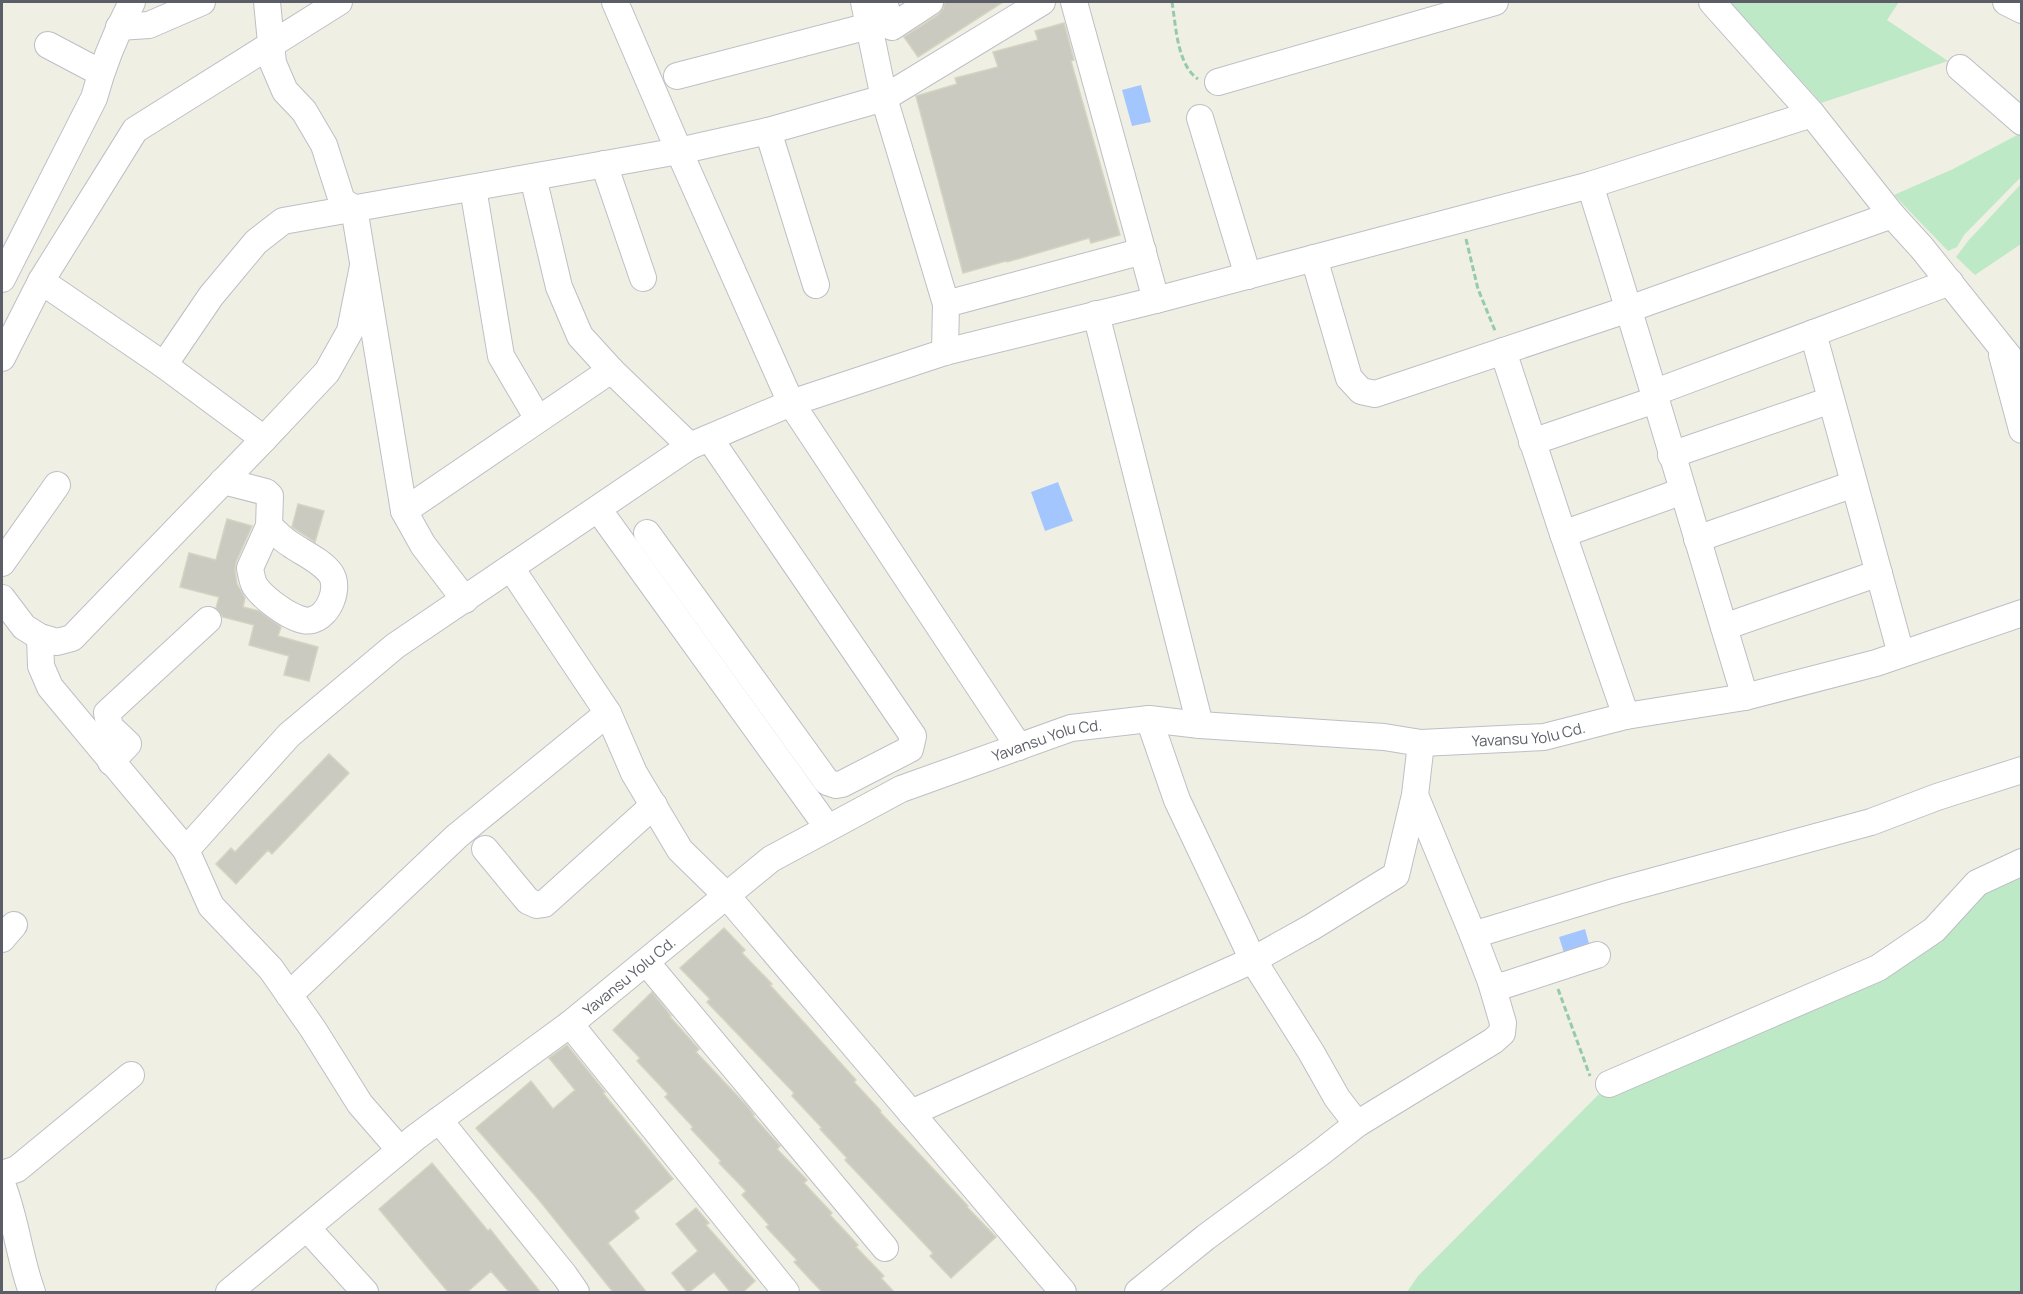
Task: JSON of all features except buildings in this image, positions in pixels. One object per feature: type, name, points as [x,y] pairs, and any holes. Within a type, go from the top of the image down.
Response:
[{"type":"street","points":[[2,279],[94,98],[119,27],[132,2]]},
{"type":"street","points":[[119,27],[149,25],[202,2]]},
{"type":"street","points":[[267,2],[273,63],[285,91],[304,111],[324,145],[342,201],[354,208]]},
{"type":"street","points":[[2,358],[41,280],[135,130],[339,2]]},
{"type":"street","points":[[615,2],[791,403],[1019,747]]},
{"type":"street","points":[[884,2],[892,27],[930,2]]},
{"type":"street","points":[[164,365],[211,296],[256,242],[283,221],[679,152],[884,98],[1042,2]]},
{"type":"street","points":[[1074,2],[1156,300]]},
{"type":"street","points":[[1218,82],[1495,2]]},
{"type":"street","points":[[1712,2],[1812,114],[2022,373]]},
{"type":"street","points":[[2006,2],[2022,10]]},
{"type":"street","points":[[677,76],[866,14],[884,98],[946,304],[945,352]]},
{"type":"street","points":[[48,45],[101,73]]},
{"type":"street","points":[[1960,68],[2022,122]]},
{"type":"street","points":[[186,850],[289,735],[394,646],[700,442],[791,403],[945,352],[1156,300],[1590,185],[1812,114]]},
{"type":"street","points":[[1200,118],[1248,276]]},
{"type":"street","points":[[768,130],[816,285]]},
{"type":"street","points":[[604,165],[643,278]]},
{"type":"street","points":[[533,177],[559,287],[580,336],[611,370],[700,442],[913,736],[910,749],[842,784],[827,782],[647,532]]},
{"type":"street","points":[[1590,185],[1745,697]]},
{"type":"street","points":[[473,188],[501,356],[538,419]]},
{"type":"street","points":[[354,208],[404,511],[423,545],[465,600]]},
{"type":"street","points":[[1314,258],[1349,378],[1361,391],[1375,394],[1629,309],[1892,215]]},
{"type":"street","points":[[946,304],[1143,251]]},
{"type":"street","points":[[2,598],[24,627],[40,637],[57,642],[72,638],[327,372],[350,331],[363,266]]},
{"type":"street","points":[[41,280],[164,365],[264,439]]},
{"type":"street","points":[[1532,442],[1950,282]]},
{"type":"street","points":[[1096,314],[1200,725]]},
{"type":"street","points":[[1813,333],[1901,654]]},
{"type":"street","points":[[1999,344],[2022,430]]},
{"type":"street","points":[[1503,351],[1626,716]]},
{"type":"street","points":[[404,511],[611,370]]},
{"type":"street","points":[[1671,455],[1831,400]]},
{"type":"street","points":[[223,481],[266,492],[270,496],[269,526]]},
{"type":"street","points":[[1697,539],[1854,484]]},
{"type":"street","points":[[2,563],[57,485]]},
{"type":"street","points":[[1563,534],[1683,491]]},
{"type":"street","points":[[598,509],[828,828]]},
{"type":"street","points":[[511,568],[608,713],[634,773],[680,850],[727,896],[1064,1293]]},
{"type":"street","points":[[1724,627],[1879,573]]},
{"type":"street","name":"Yavansu Yolu Cd.","points":[[229,1293],[400,1150],[570,1024],[771,859],[901,789],[1071,728],[1149,719],[1200,725],[1384,737],[1420,743],[1544,737],[1626,716],[1745,697],[1876,663],[2022,613]]},
{"type":"street","points":[[111,762],[128,744],[110,727],[106,713],[208,620]]},
{"type":"street","points":[[40,637],[42,666],[50,687],[186,850],[211,906],[271,969],[360,1104],[400,1150]]},
{"type":"street","points":[[289,995],[457,836],[608,713]]},
{"type":"street","points":[[1149,719],[1177,800],[1253,960],[1337,1098],[1357,1124]]},
{"type":"street","points":[[911,1113],[1253,960],[1396,875],[1415,795],[1420,743]]},
{"type":"street","points":[[1473,935],[1617,891],[1872,822],[1936,797],[2022,770]]},
{"type":"street","points":[[1138,1293],[1206,1237],[1357,1124],[1493,1041],[1502,1033],[1503,1023],[1491,982],[1415,795]]},
{"type":"street","points":[[485,849],[528,901],[544,904],[654,805]]},
{"type":"street","points":[[1609,1084],[1878,968],[1934,930],[1977,884],[2022,862]]},
{"type":"street","points":[[1491,982],[1502,986],[1597,955]]},
{"type":"street","points":[[645,962],[885,1248]]},
{"type":"street","points":[[570,1024],[786,1293]]},
{"type":"street","points":[[2,1174],[17,1169],[131,1075]]},
{"type":"street","points":[[439,1120],[565,1276],[576,1293]]},
{"type":"street","points":[[2,1184],[25,1275],[32,1293]]},
{"type":"street","points":[[307,1228],[365,1293]]},
{"type":"path","points":[[1172,2],[1186,67],[1197,79],[1210,83],[1218,82]]},
{"type":"path","points":[[1462,219],[1478,289],[1503,351]]},
{"type":"path","points":[[1551,971],[1592,1080],[1609,1084]]},
{"type":"green space","points":[[1730,2],[1899,2],[1887,20],[1948,61],[1821,103]]},
{"type":"green space","points":[[2021,133],[2021,177],[1964,235],[1957,247],[1948,251],[1894,195],[1953,169]]},
{"type":"green space","points":[[2021,184],[2021,244],[1975,275],[1956,257]]},
{"type":"green space","points":[[2021,862],[2021,1292],[1407,1292],[1418,1276],[1609,1084],[1878,968]]},
{"type":"water","points":[[1141,85],[1151,122],[1132,126],[1122,90]]},
{"type":"water","points":[[1058,482],[1073,521],[1045,531],[1031,492]]},
{"type":"water","points":[[1585,929],[1590,947],[1564,953],[1559,937]]}]
